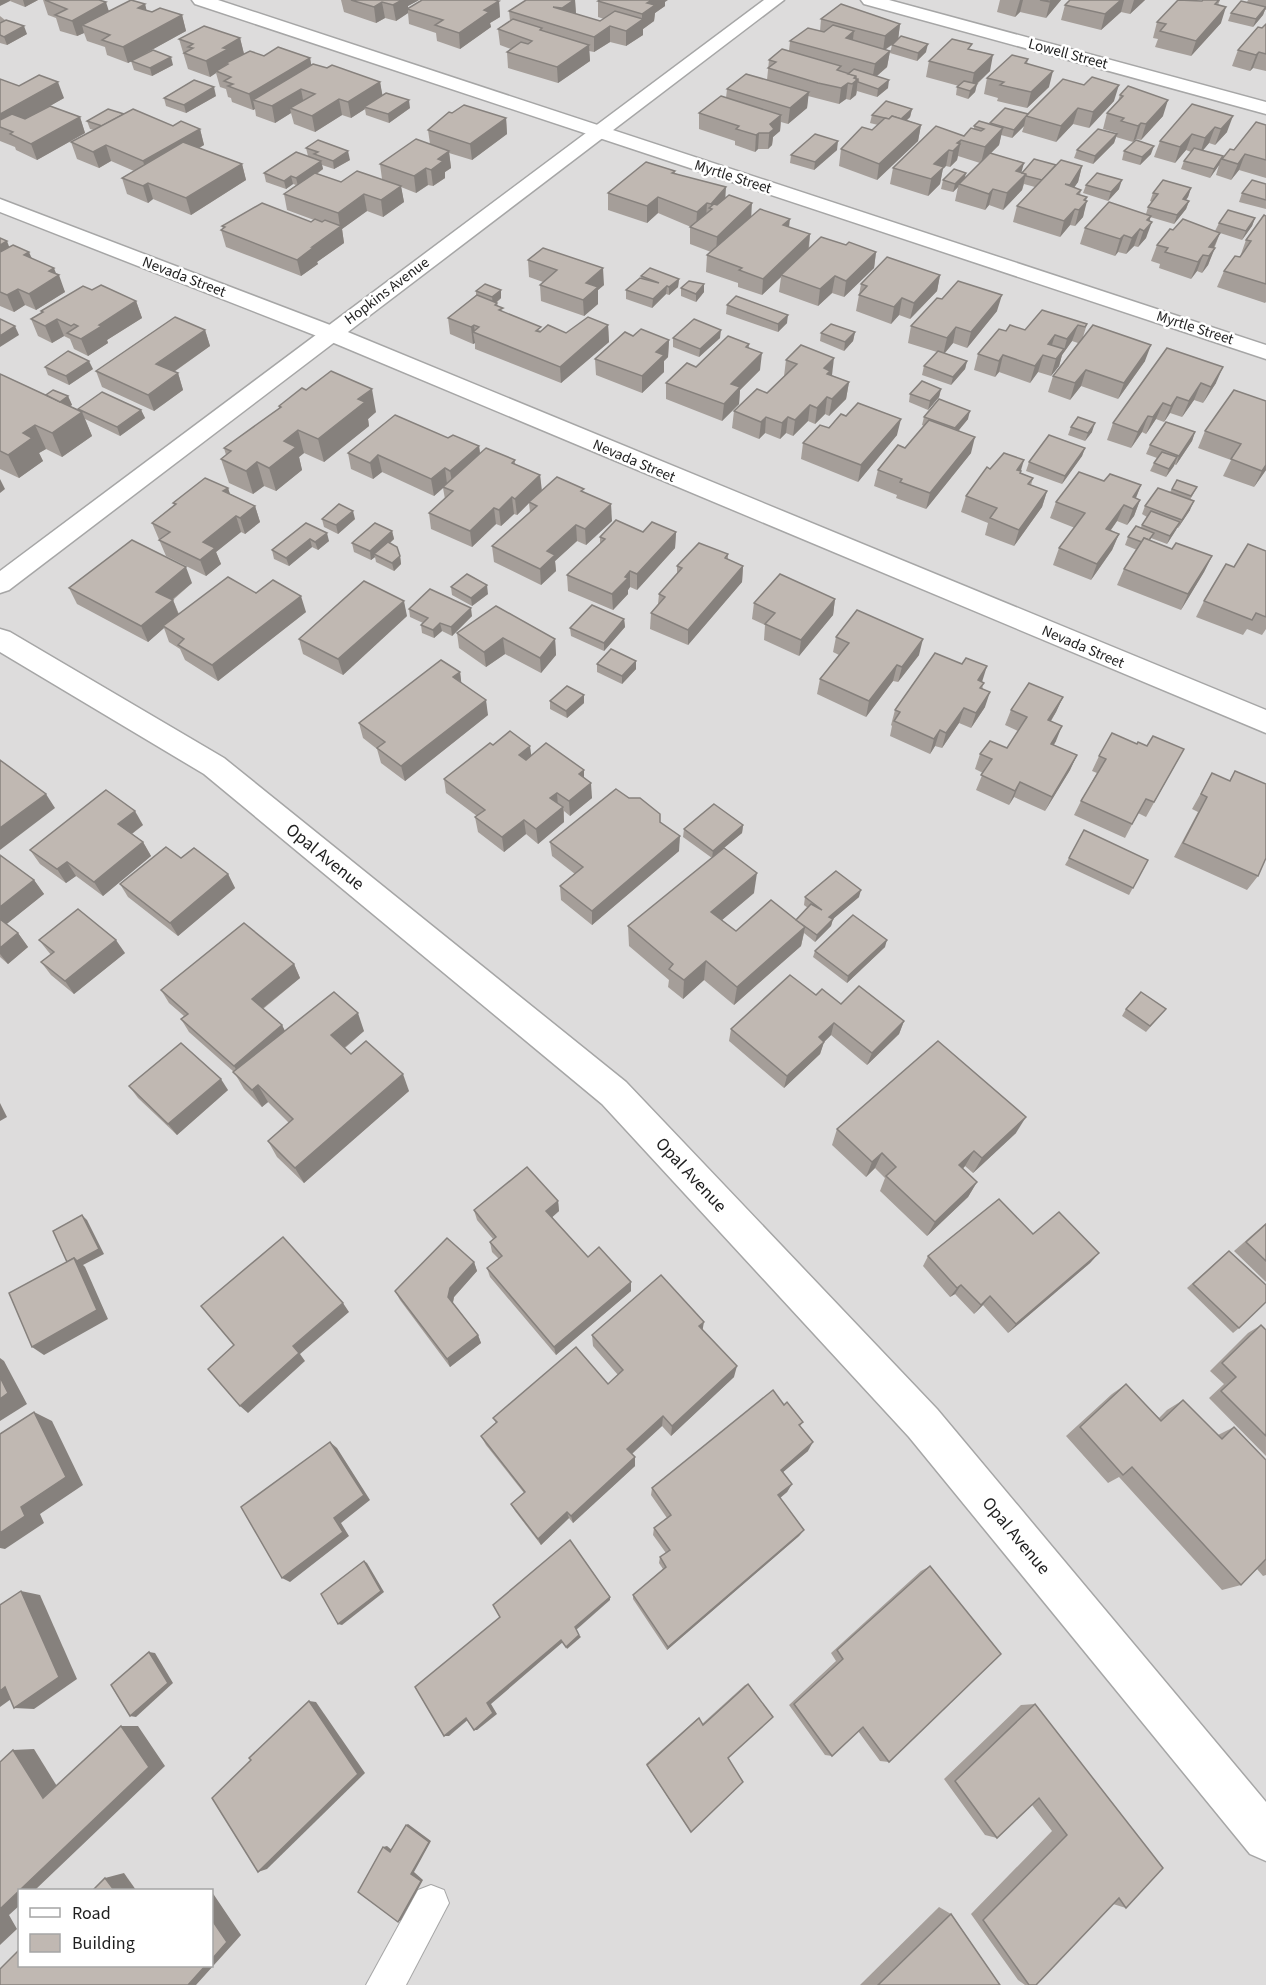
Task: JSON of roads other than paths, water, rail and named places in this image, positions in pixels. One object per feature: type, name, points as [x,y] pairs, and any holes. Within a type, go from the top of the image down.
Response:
[{"type":"street","name":"Myrtle Street","points":[[201,0],[1266,352]]},
{"type":"street","name":"Hopkins Avenue","points":[[0,584],[330,333],[775,0]]},
{"type":"street","name":"Lowell Street","points":[[870,0],[1266,108]]},
{"type":"street","name":"Nevada Street","points":[[0,205],[330,333],[1266,722]]},
{"type":"street","name":"Opal Avenue","points":[[0,639],[214,766],[614,1093],[923,1423],[1266,1838]]},
{"type":"lane","points":[[385,1985],[431,1903]]}]
